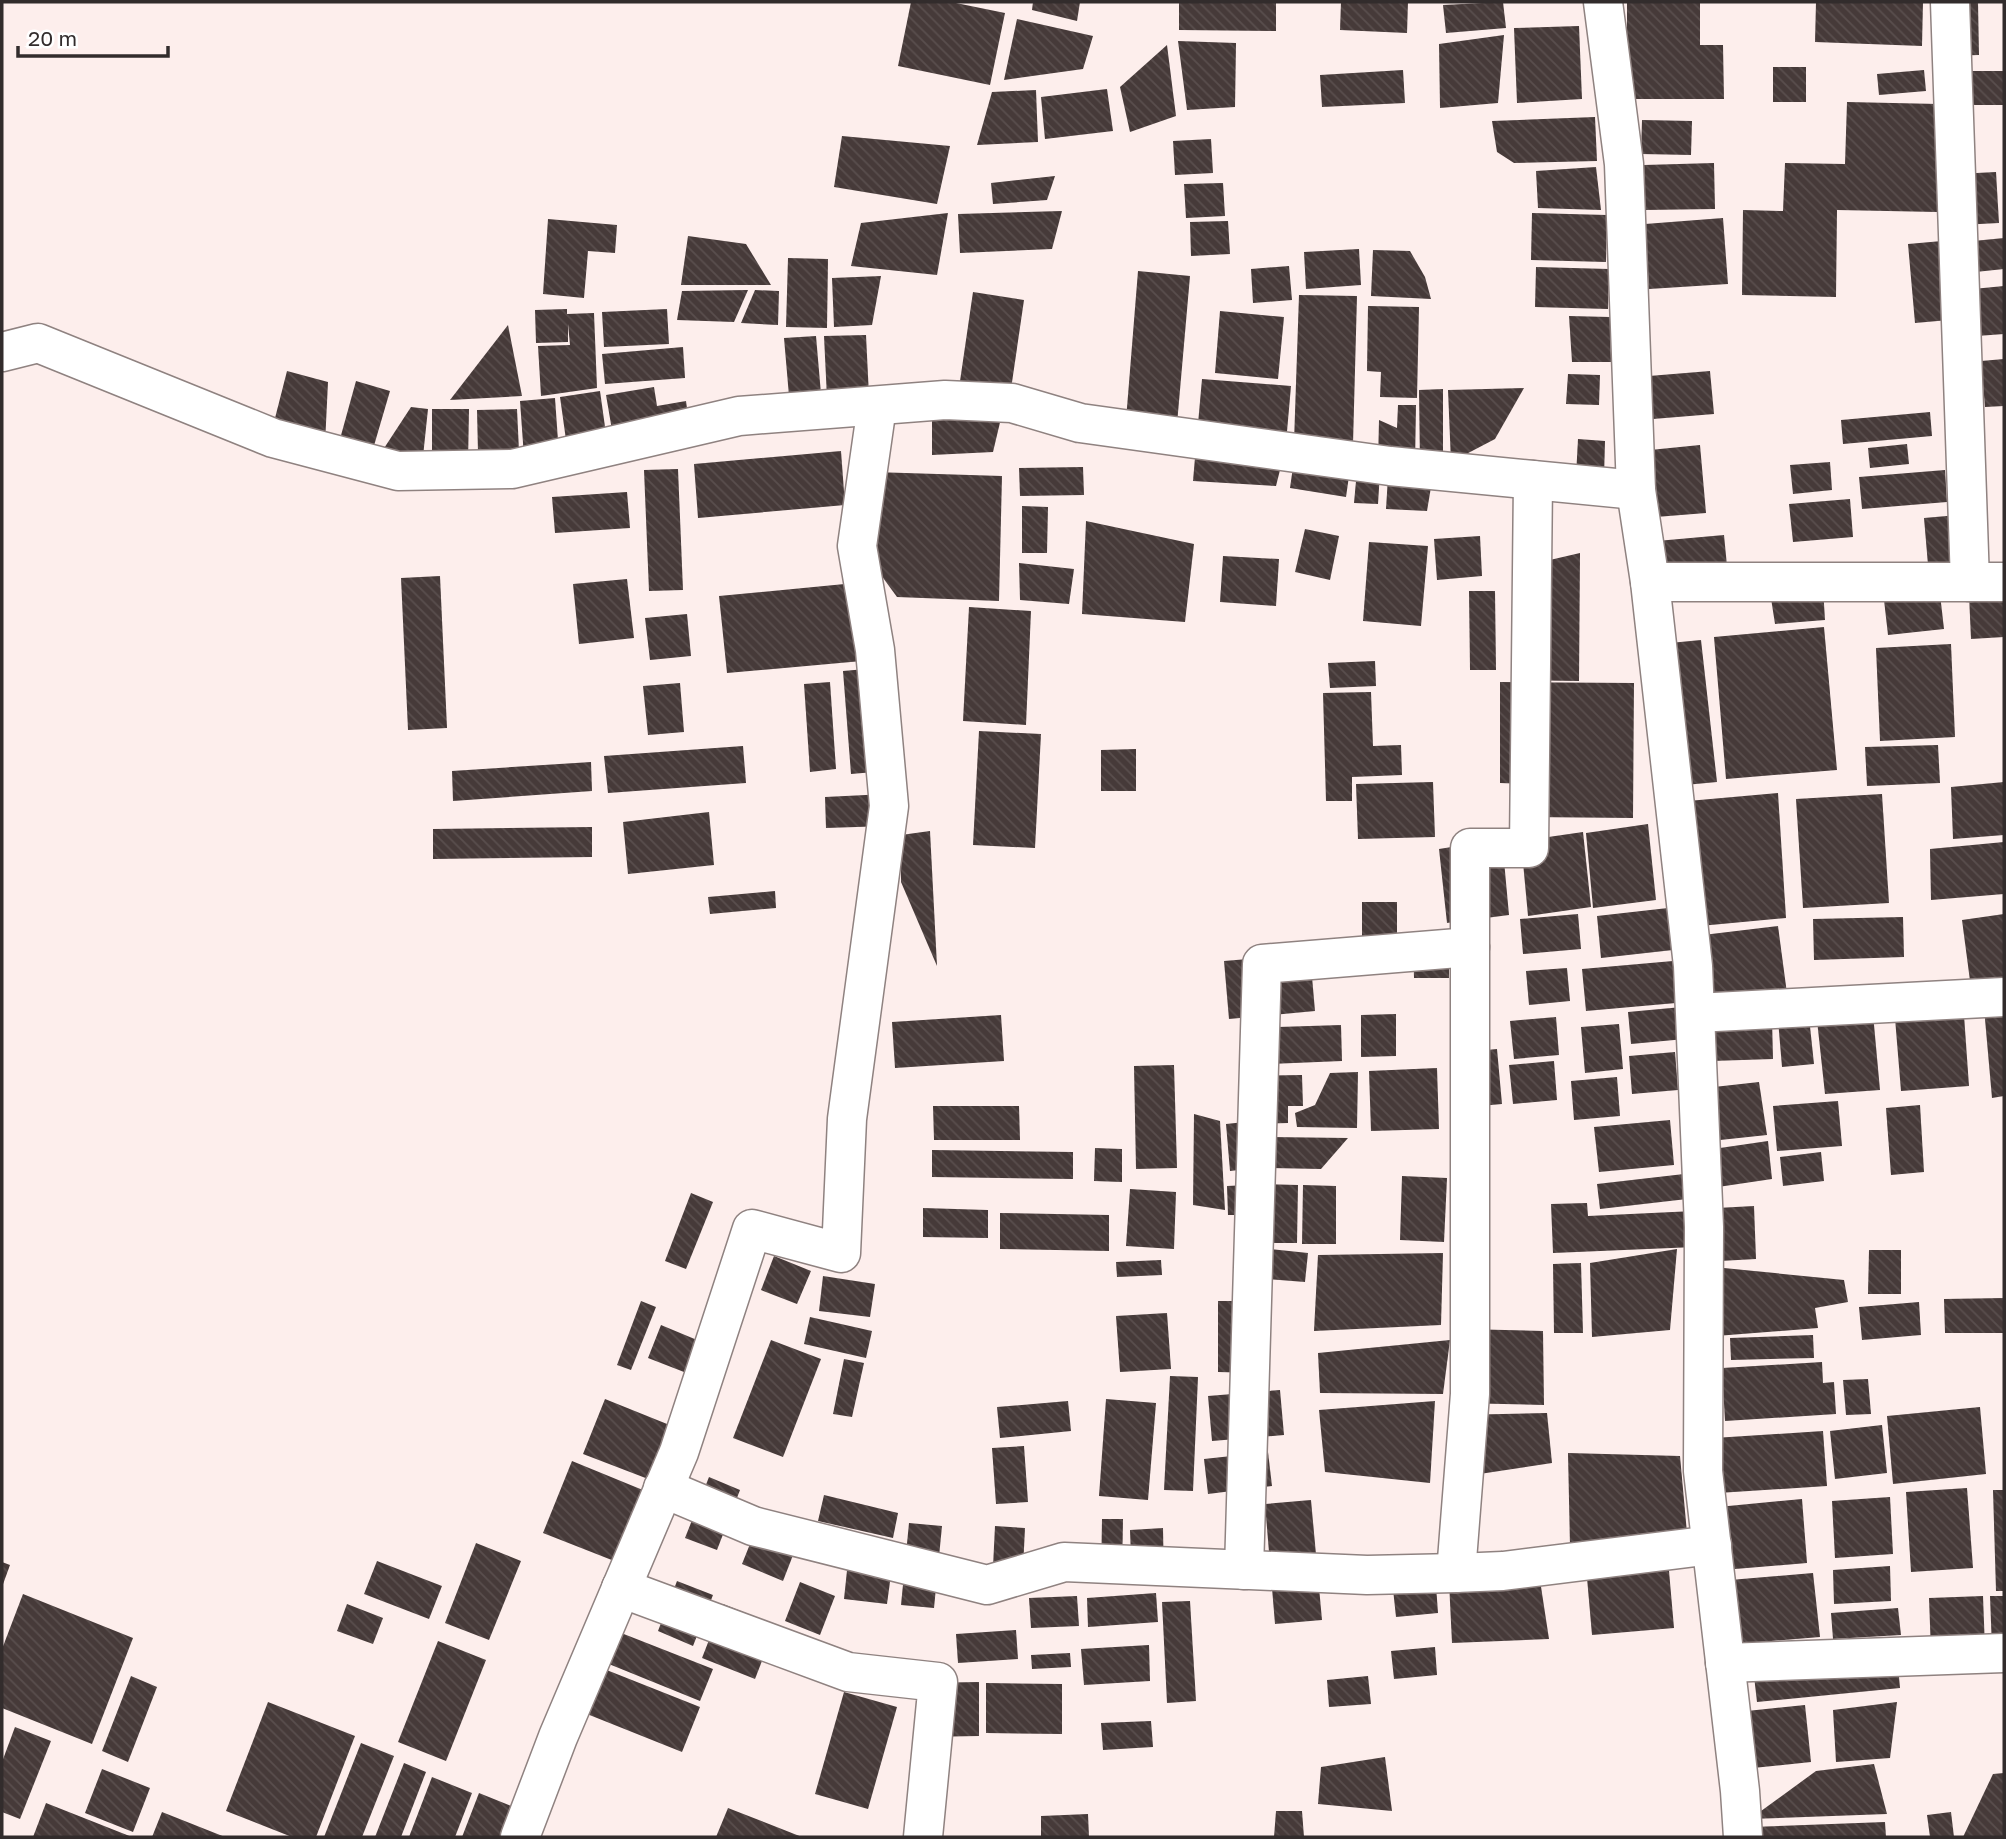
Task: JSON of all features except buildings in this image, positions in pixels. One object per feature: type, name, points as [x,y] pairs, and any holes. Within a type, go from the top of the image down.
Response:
[{"type":"street","points":[[1603,2],[1624,164],[1636,490],[1650,582],[1693,966],[1704,1227],[1703,1471],[1743,1837]]},
{"type":"street","points":[[1650,582],[1987,582],[1950,2]]},
{"type":"street","points":[[2,352],[38,343],[274,438],[398,471],[512,469],[739,416],[945,400],[1012,403],[1080,423],[1390,466],[1636,490]]},
{"type":"street","points":[[520,1837],[558,1737],[679,1452],[752,1229],[841,1253],[847,1119],[888,806],[875,650],[857,546],[877,406]]},
{"type":"street","points":[[1456,1573],[1470,1394],[1470,848],[1529,848],[1533,480]]},
{"type":"street","points":[[1244,1570],[1262,964],[1470,947]]},
{"type":"street","points":[[1696,1013],[2004,997]]},
{"type":"street","points":[[663,1488],[753,1526],[987,1585],[1065,1562],[1367,1575],[1456,1573],[1503,1571],[1712,1545]]},
{"type":"street","points":[[621,1588],[848,1672],[938,1682],[923,1837]]},
{"type":"street","points":[[1725,1663],[2004,1653]]}]
